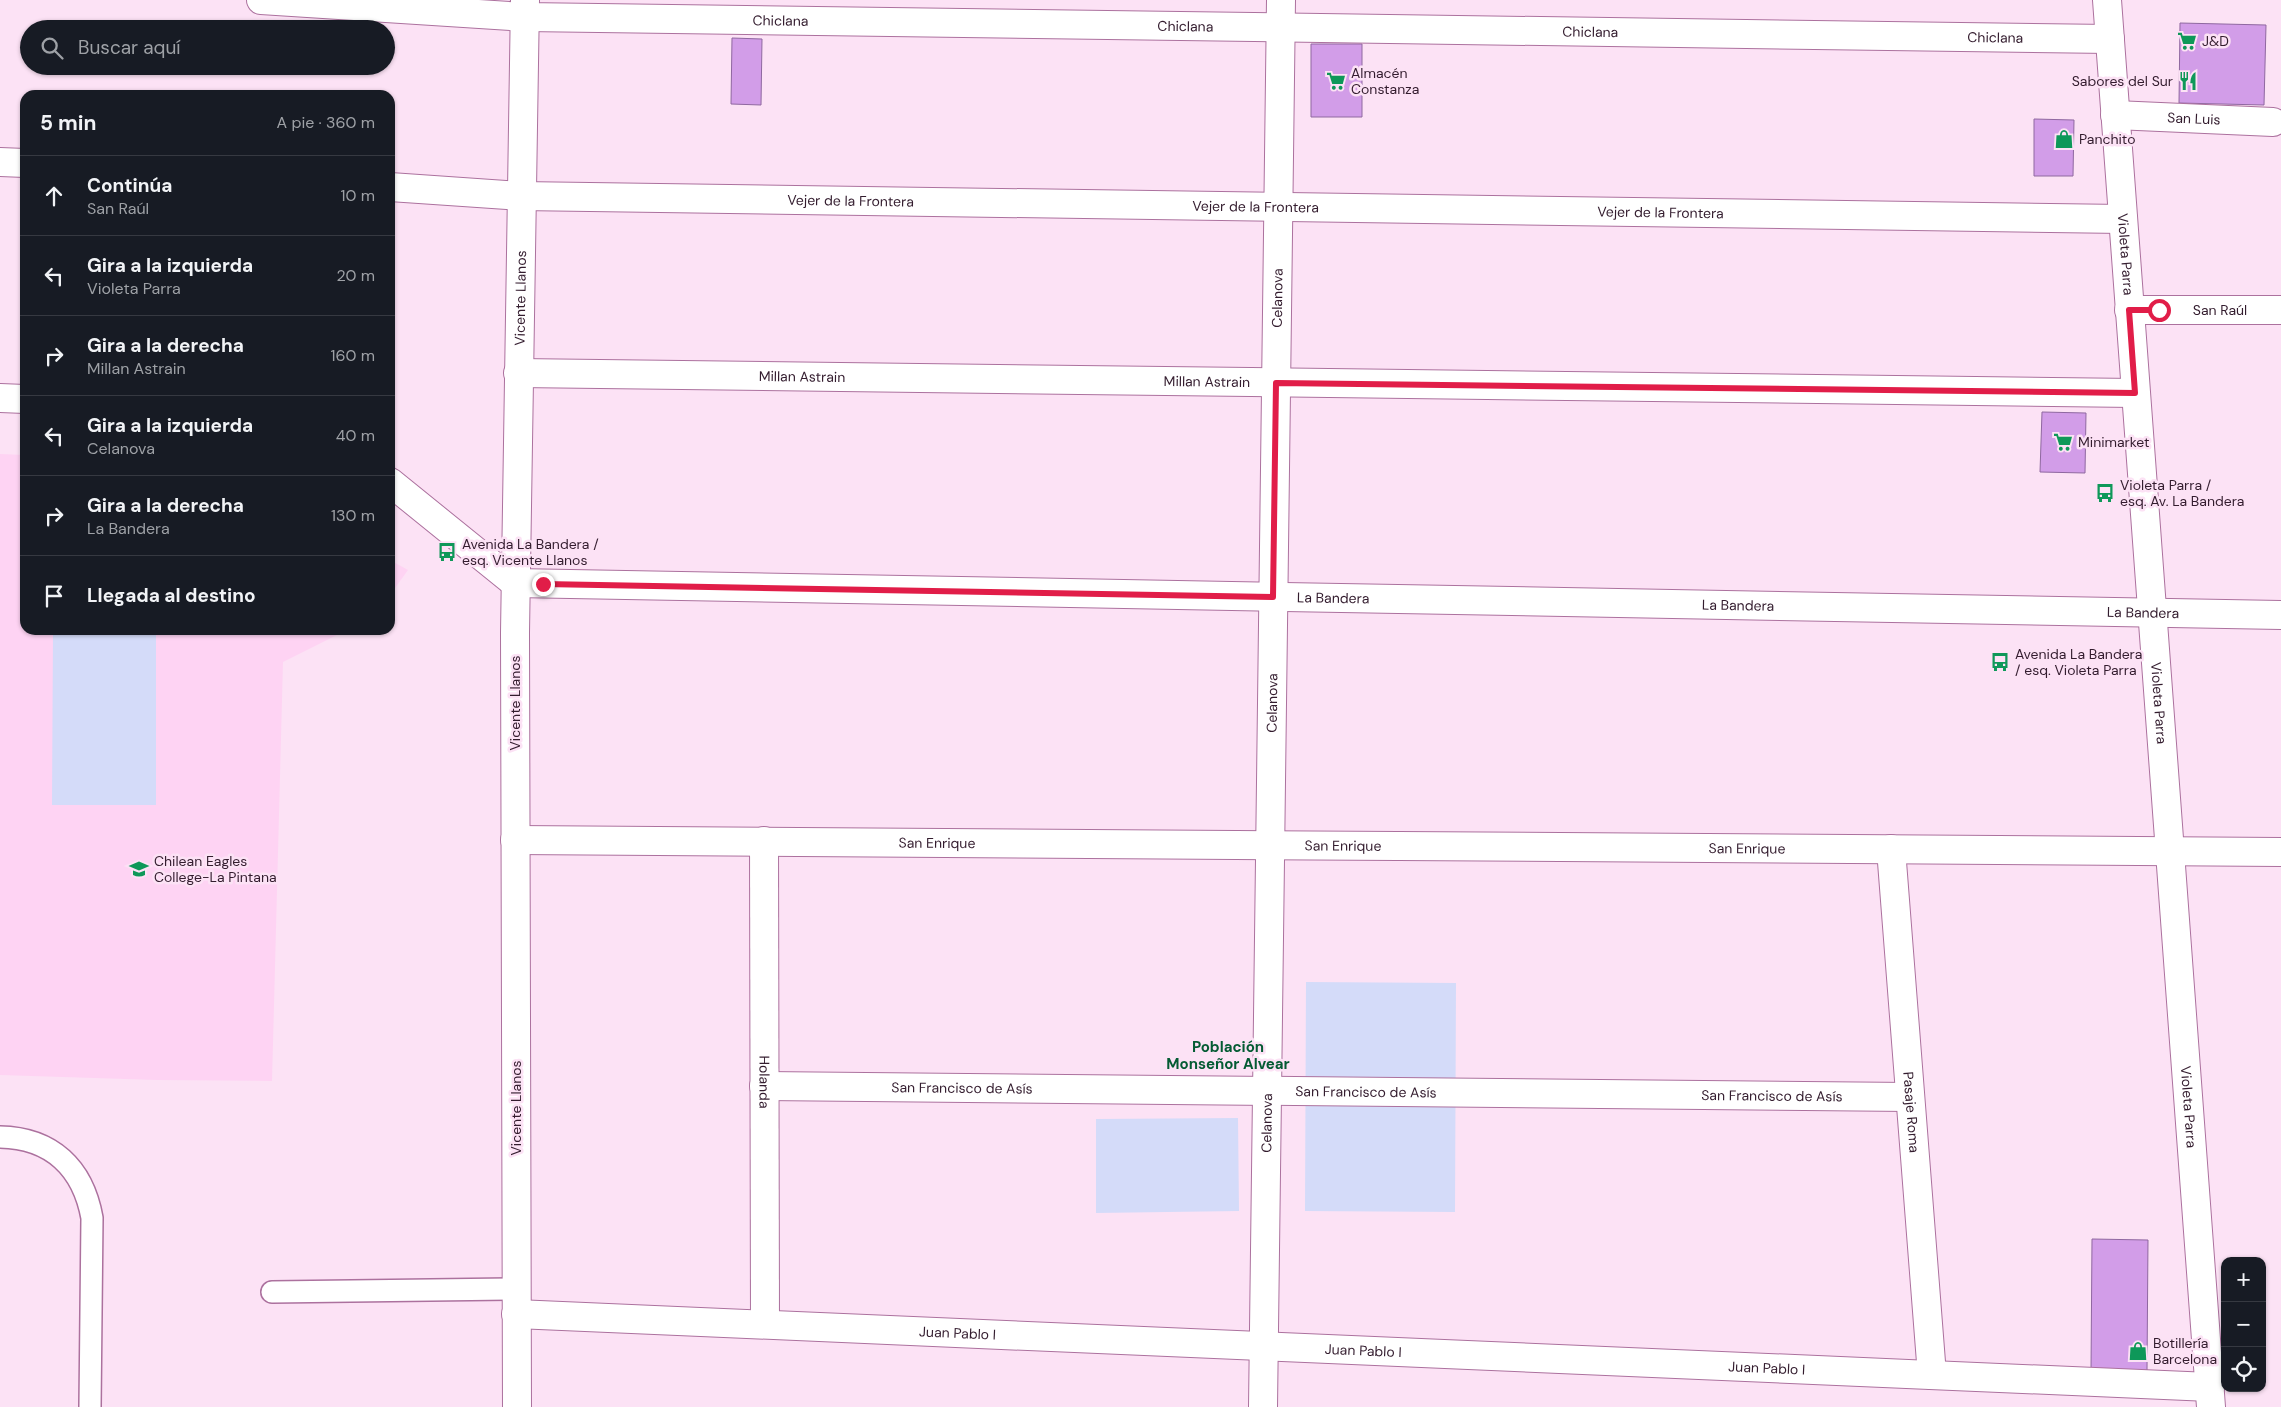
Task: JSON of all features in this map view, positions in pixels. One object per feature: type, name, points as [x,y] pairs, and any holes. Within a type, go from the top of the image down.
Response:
[{"type":"street","name":"Chiclana","points":[[261,0],[525,8],[784,10],[1280,28],[2110,39]]},
{"type":"street","name":"Celanova","points":[[1263,1407],[1280,0]]},
{"type":"street","name":"Violeta Parra","points":[[2107,0],[2210,1397]]},
{"type":"street","name":"Vicente Llanos","points":[[517,1407],[516,583],[520,196],[525,8]]},
{"type":"street","name":"San Luis","points":[[2115,115],[2272,122]]},
{"type":"street","points":[[0,162],[20,164]]},
{"type":"street","name":"Vejer de la Frontera","points":[[395,187],[520,196],[2122,218]]},
{"type":"street","name":"San Raúl","points":[[2129,310],[2281,310]]},
{"type":"street","name":"Millan Astrain","points":[[518,373],[2135,393]]},
{"type":"street","points":[[0,398],[20,400]]},
{"type":"street","points":[[395,486],[516,583]]},
{"type":"street","name":"La Bandera","points":[[516,583],[2281,615]]},
{"type":"street","name":"San Enrique","points":[[515,840],[2281,852]]},
{"type":"street","name":"Holanda","points":[[764,841],[765,1324]]},
{"type":"street","name":"Pasaje Roma","points":[[1891,849],[1932,1375]]},
{"type":"street","name":"San Francisco de Asís","points":[[764,1086],[1910,1097]]},
{"type":"street","name":"Juan Pablo I","points":[[517,1302],[765,1324],[1932,1375],[2210,1397]]},
{"type":"lane","points":[[0,1137],[24,1139],[44,1146],[61,1158],[74,1170],[83,1185],[89,1201],[92,1218],[90,1407]]},
{"type":"lane","points":[[272,1292],[517,1302]]},
{"type":"shaded area","name":"Chilean Eagles College-La Pintana","points":[[0,454],[20,455],[20,635],[337,635],[283,662],[272,1081],[157,1080],[0,1075]]},
{"type":"shaded area","points":[[395,563],[408,570],[395,588]]},
{"type":"shaded area","points":[[53,635],[156,635],[156,805],[52,805]]},
{"type":"shaded area","points":[[1306,982],[1456,983],[1455,1212],[1305,1211]]},
{"type":"shaded area","points":[[1238,1118],[1239,1211],[1096,1213],[1096,1119]]},
{"type":"building","points":[[2180,23],[2266,25],[2264,105],[2179,103]]},
{"type":"building","points":[[732,38],[762,39],[761,105],[731,104]]},
{"type":"building","name":"Almacén Constanza","points":[[1311,44],[1362,44],[1362,117],[1311,117]]},
{"type":"building","points":[[2034,119],[2074,120],[2073,176],[2034,176]]},
{"type":"building","name":"Minimarket","points":[[2042,412],[2086,413],[2085,473],[2040,472]]},
{"type":"building","points":[[2092,1239],[2148,1240],[2147,1371],[2091,1371]]},
{"type":"place","name":"J&D","points":[[2187,41]]},
{"type":"place","name":"Almacén Constanza","points":[[1336,81]]},
{"type":"place","name":"Sabores del Sur","points":[[2188,81]]},
{"type":"place","name":"Panchito","points":[[2064,139]]},
{"type":"place","name":"Minimarket","points":[[2063,442]]},
{"type":"place","name":"Violeta Parra / esq. Av. La Bandera","points":[[2105,493]]},
{"type":"place","name":"Avenida La Bandera / esq. Vicente Llanos","points":[[447,552]]},
{"type":"place","name":"Avenida La Bandera / esq. Violeta Parra","points":[[2000,662]]},
{"type":"place","name":"Chilean Eagles College-La Pintana","points":[[139,869]]},
{"type":"place","name":"Botillería Barcelona","points":[[2138,1351]]},
{"type":"district","name":"Población Monseñor Alvear","points":[[1228,1056]]},
{"type":"route","points":[[543,584],[1273,597],[1276,383],[2135,393],[2129,310],[2159,310]]}]
